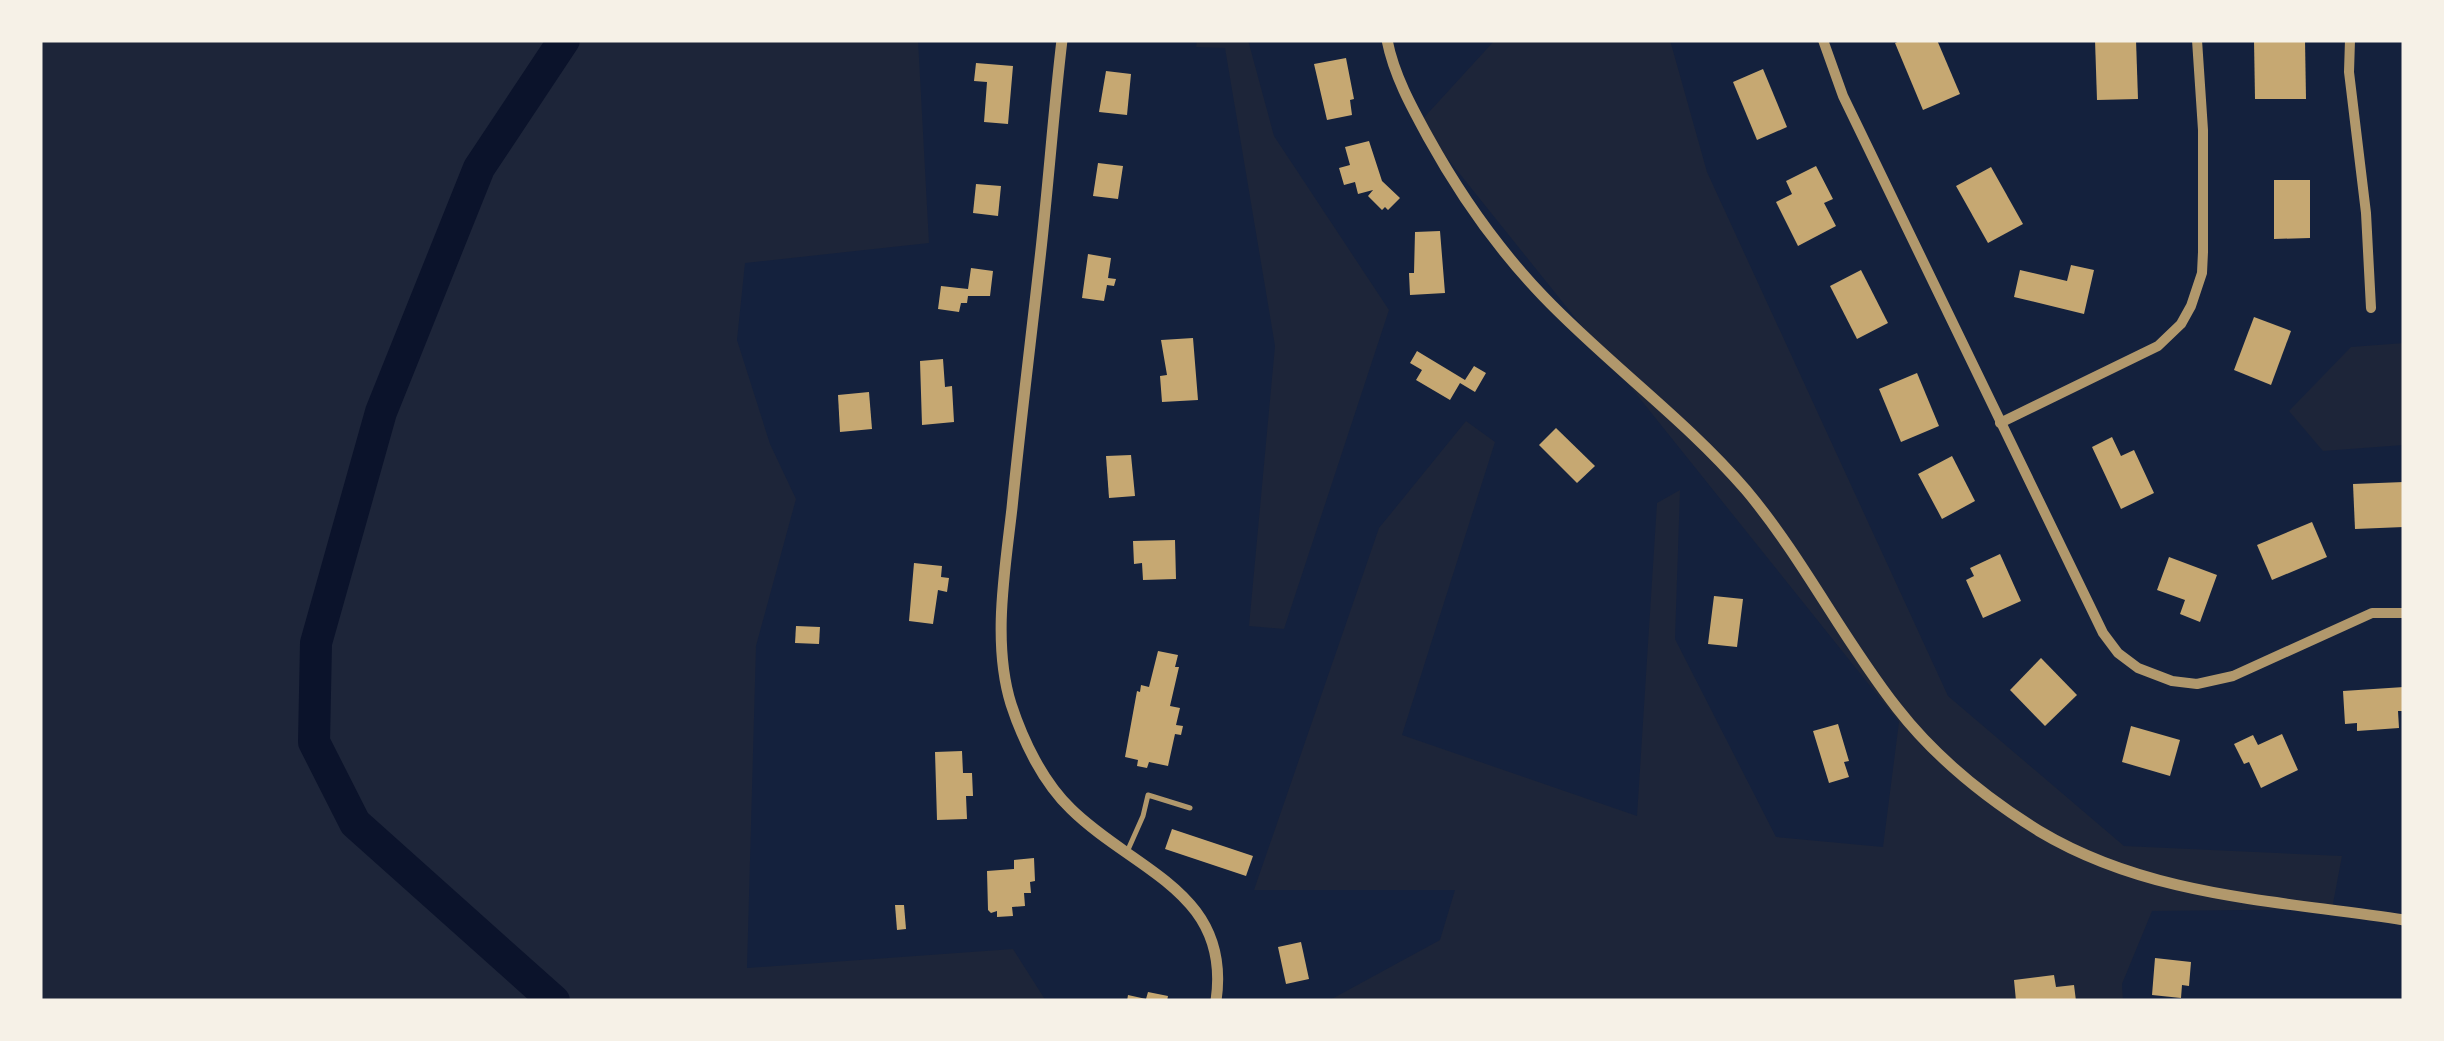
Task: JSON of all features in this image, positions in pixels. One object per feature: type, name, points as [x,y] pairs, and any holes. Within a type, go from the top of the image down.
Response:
[{"type":"street","points":[[1062,40],[1004,576],[1005,674],[1017,723],[1053,788],[1087,824],[1189,900],[1204,920],[1218,960],[1216,1001]]},
{"type":"street","points":[[1387,40],[1401,86],[1448,173],[1512,264],[1704,445],[1744,488],[1793,552],[1888,696],[1950,764],[2040,830],[2117,869],[2152,881],[2208,892],[2404,920]]},
{"type":"street","points":[[1823,40],[1843,96],[2000,423],[2103,633],[2118,653],[2138,668],[2172,681],[2209,683],[2372,614],[2404,613]]},
{"type":"street","points":[[2000,423],[2158,346],[2181,324],[2191,306],[2202,273],[2203,252],[2203,130],[2196,40]]},
{"type":"street","points":[[2350,40],[2349,72],[2366,213],[2371,308]]},
{"type":"lane","points":[[1127,852],[1148,796],[1190,808]]},
{"type":"shaded area","points":[[40,40],[918,40],[929,243],[745,263],[737,340],[770,444],[796,499],[756,646],[747,968],[1013,949],[1046,1001],[40,1001]]},
{"type":"shaded area","points":[[1197,40],[1248,40],[1274,136],[1389,310],[1284,629],[1249,626],[1275,346],[1225,48],[1196,47]]},
{"type":"shaded area","points":[[1495,40],[1670,40],[1707,172],[1948,696],[2124,846],[2342,856],[2332,909],[2152,911],[2122,984],[2123,1001],[1328,1001],[1440,940],[1455,890],[1254,890],[1379,528],[1466,421],[1495,442],[1402,735],[1637,816],[1657,503],[1680,490],[1675,639],[1776,837],[1883,847],[1899,722],[1419,123]]},
{"type":"shaded area","points":[[2404,343],[2404,445],[2323,451],[2289,411],[2351,347]]},
{"type":"building","points":[[1937,40],[1960,94],[1923,110],[1895,43]]},
{"type":"building","points":[[2095,40],[2136,40],[2138,99],[2097,100]]},
{"type":"building","points":[[2254,40],[2305,40],[2306,99],[2255,99]]},
{"type":"building","points":[[1346,58],[1354,99],[1350,100],[1352,115],[1327,120],[1314,64]]},
{"type":"building","points":[[976,63],[1013,66],[1008,124],[984,122],[987,82],[974,81]]},
{"type":"building","points":[[1763,69],[1787,127],[1757,140],[1733,82]]},
{"type":"building","points":[[1106,71],[1131,74],[1127,115],[1099,112]]},
{"type":"building","points":[[1369,141],[1382,181],[1400,198],[1388,210],[1382,210],[1368,196],[1373,190],[1358,194],[1355,182],[1344,185],[1339,168],[1350,165],[1345,147]]},
{"type":"building","points":[[1098,163],[1123,166],[1118,199],[1093,196]]},
{"type":"building","points":[[1816,166],[1833,199],[1824,203],[1836,226],[1798,246],[1776,202],[1792,194],[1786,181]]},
{"type":"building","points":[[1991,167],[2023,224],[1988,243],[1956,186]]},
{"type":"building","points":[[2274,180],[2310,180],[2310,238],[2274,239]]},
{"type":"building","points":[[976,184],[1001,186],[998,216],[973,213]]},
{"type":"building","points":[[1440,231],[1445,293],[1410,295],[1415,232]]},
{"type":"building","points":[[1088,254],[1111,258],[1108,278],[1116,279],[1114,286],[1107,285],[1104,301],[1082,298]]},
{"type":"building","points":[[2071,265],[2094,270],[2084,314],[2014,297],[2020,270],[2067,281]]},
{"type":"building","points":[[971,268],[993,271],[990,296],[968,296],[959,312],[938,309],[941,286],[968,289]]},
{"type":"building","points":[[1861,270],[1888,323],[1857,339],[1830,286]]},
{"type":"building","points":[[2254,317],[2291,331],[2271,385],[2234,370]]},
{"type":"building","points":[[1193,338],[1198,400],[1162,402],[1160,376],[1167,375],[1161,340]]},
{"type":"building","points":[[1417,351],[1465,380],[1474,366],[1486,373],[1475,392],[1460,383],[1450,400],[1416,380],[1422,370],[1410,363]]},
{"type":"building","points":[[943,359],[945,387],[952,386],[954,422],[922,425],[920,361]]},
{"type":"building","points":[[1917,373],[1939,426],[1901,442],[1879,389]]},
{"type":"building","points":[[869,392],[872,429],[840,432],[838,395]]},
{"type":"building","points":[[1556,428],[1595,466],[1577,483],[1539,445]]},
{"type":"building","points":[[2112,437],[2121,456],[2134,450],[2154,493],[2121,509],[2092,447]]},
{"type":"building","points":[[1131,455],[1135,496],[1109,498],[1106,456]]},
{"type":"building","points":[[1952,456],[1975,501],[1942,519],[1918,474]]},
{"type":"building","points":[[2404,482],[2404,527],[2355,529],[2353,484]]},
{"type":"building","points":[[2312,522],[2327,557],[2272,580],[2257,545]]},
{"type":"building","points":[[1175,540],[1176,579],[1143,580],[1142,563],[1134,564],[1133,541]]},
{"type":"building","points":[[2000,554],[2021,601],[1983,618],[1966,580],[1974,576],[1970,568]]},
{"type":"building","points":[[2169,557],[2217,575],[2200,622],[2180,614],[2185,600],[2157,590]]},
{"type":"building","points":[[914,563],[942,566],[941,577],[949,578],[947,592],[938,590],[933,624],[909,621]]},
{"type":"building","points":[[1714,596],[1743,599],[1737,647],[1708,644]]},
{"type":"building","points":[[796,626],[820,627],[819,644],[795,643]]},
{"type":"building","points":[[1158,651],[1178,655],[1170,706],[1180,708],[1176,725],[1183,726],[1181,735],[1175,734],[1168,766],[1149,762],[1147,768],[1137,766],[1138,760],[1125,757],[1137,691],[1140,692],[1141,685],[1149,687]]},
{"type":"building","points":[[2041,658],[2077,695],[2045,726],[2010,690]]},
{"type":"building","points":[[2404,687],[2404,711],[2398,711],[2399,728],[2357,731],[2357,723],[2345,724],[2343,691]]},
{"type":"building","points":[[1838,724],[1849,761],[1844,762],[1849,777],[1829,783],[1813,731]]},
{"type":"building","points":[[2131,726],[2180,740],[2170,776],[2122,762]]},
{"type":"building","points":[[2282,734],[2298,770],[2261,788],[2249,762],[2244,764],[2234,744],[2253,735],[2258,745]]},
{"type":"building","points":[[962,751],[963,773],[972,773],[973,796],[966,796],[967,819],[937,820],[935,752]]},
{"type":"building","points":[[1172,829],[1253,856],[1246,876],[1165,849]]},
{"type":"building","points":[[1034,858],[1035,881],[1030,882],[1031,893],[1024,893],[1025,906],[1012,907],[1013,916],[997,917],[997,911],[991,913],[987,871],[1014,869],[1014,860]]},
{"type":"building","points":[[895,905],[904,905],[906,929],[897,930]]},
{"type":"building","points":[[1301,942],[1309,979],[1286,984],[1278,947]]},
{"type":"building","points":[[2155,958],[2191,962],[2189,986],[2182,985],[2181,998],[2152,995]]},
{"type":"building","points":[[2054,975],[2056,987],[2074,985],[2076,1001],[2016,1001],[2014,980]]},
{"type":"building","points":[[1148,992],[1168,996],[1167,1001],[1127,1001],[1128,995],[1146,999]]},
{"type":"waterway","points":[[554,1001],[355,823],[314,742],[316,643],[381,412],[479,168],[564,40]]}]
